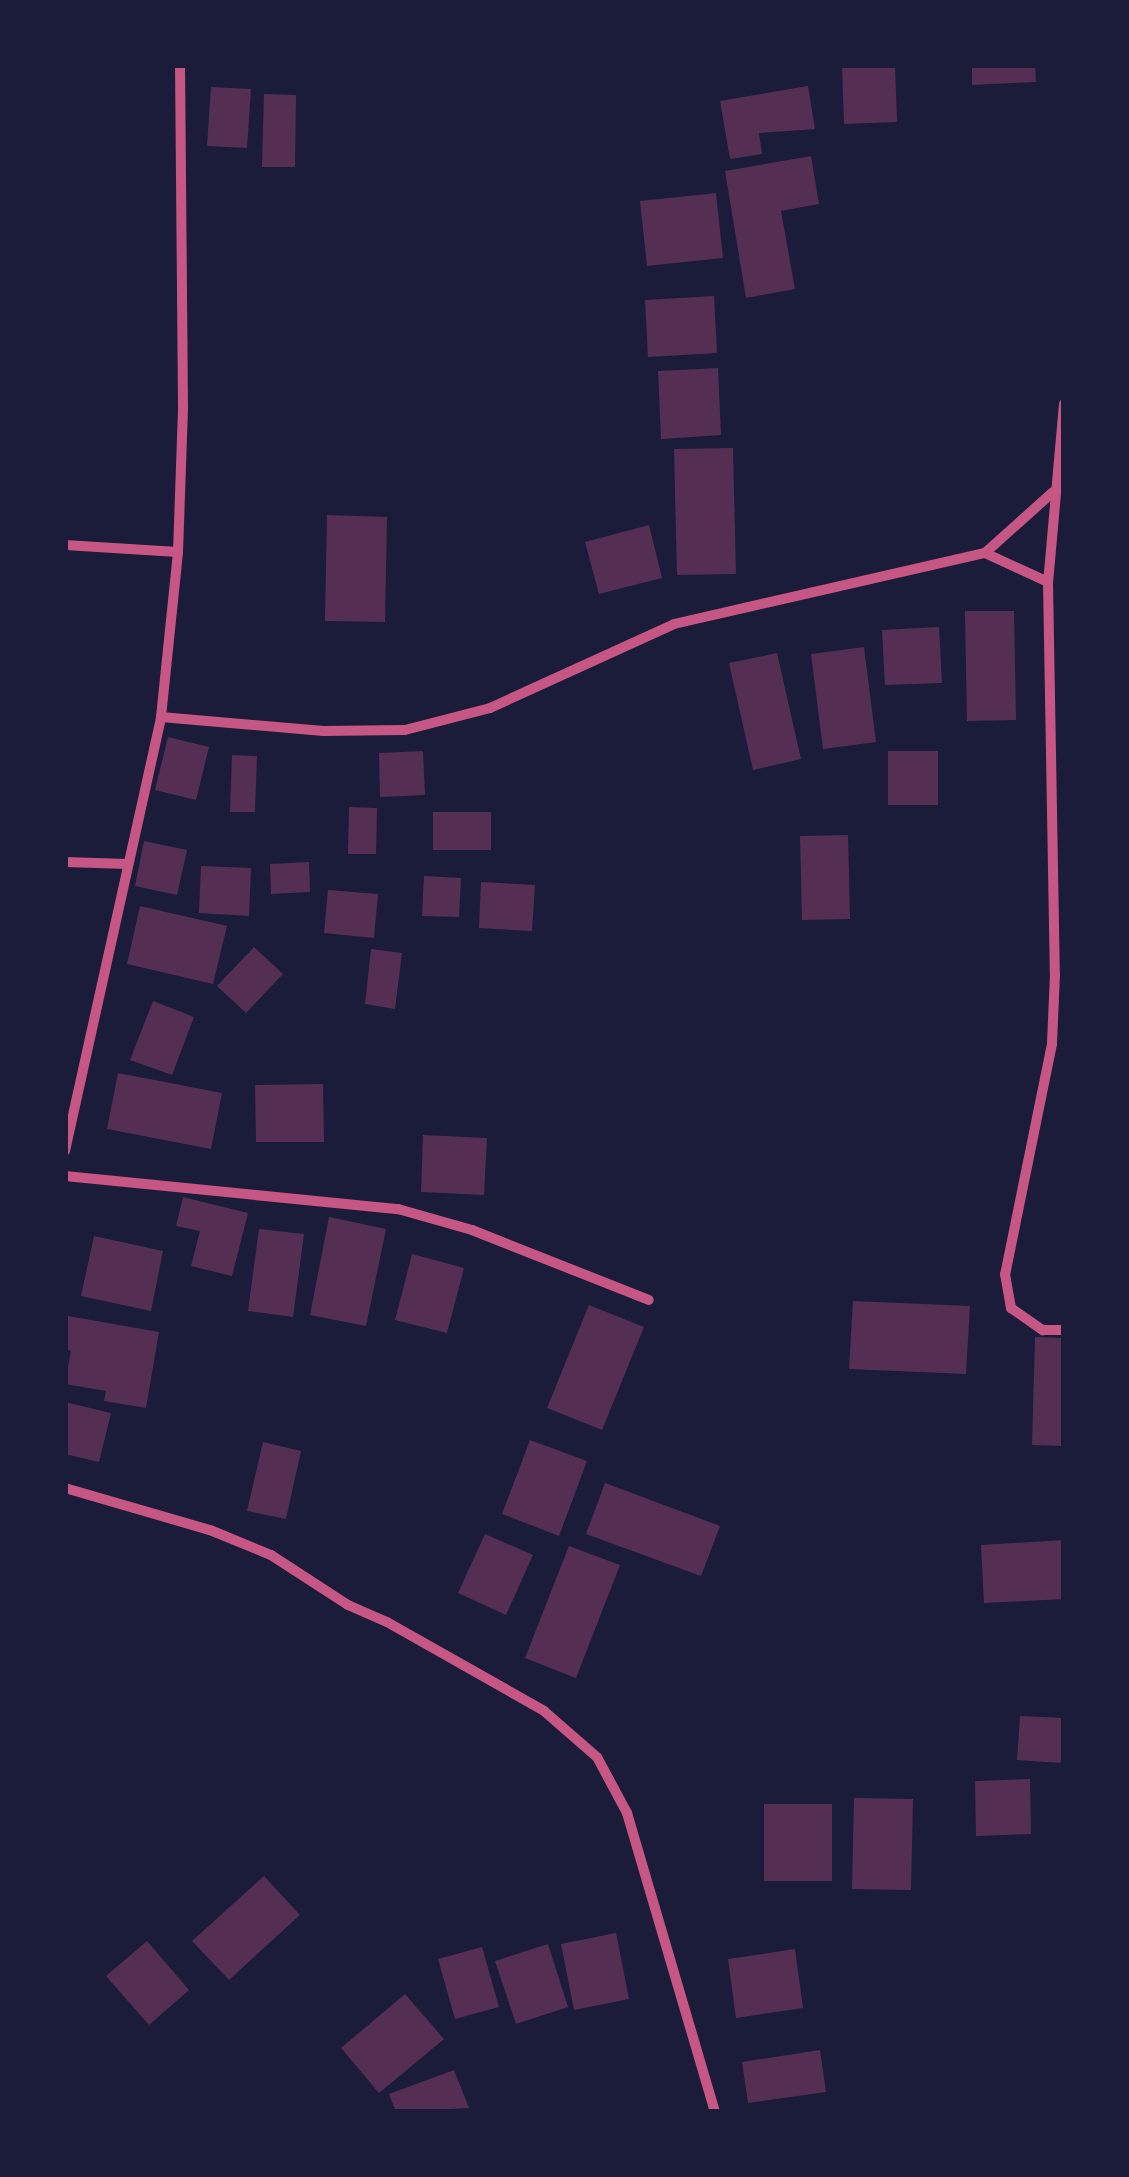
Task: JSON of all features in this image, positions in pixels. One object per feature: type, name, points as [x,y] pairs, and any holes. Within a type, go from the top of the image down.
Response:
[{"type":"street","points":[[65,1151],[126,864],[162,717],[178,552],[184,407],[180,65]]},
{"type":"street","points":[[1064,404],[1053,492],[1048,582],[1055,974],[1052,1044],[1005,1274],[1011,1308],[1042,1330],[1064,1330]]},
{"type":"street","points":[[162,717],[322,731],[405,730],[490,708],[674,624],[985,553],[1053,492]]},
{"type":"street","points":[[65,546],[178,552]]},
{"type":"street","points":[[985,553],[1048,582]]},
{"type":"street","points":[[1049,754],[1064,754]]},
{"type":"street","points":[[65,862],[126,864]]},
{"type":"street","points":[[65,1176],[398,1209],[472,1230],[649,1300]]},
{"type":"street","points":[[65,1488],[210,1530],[271,1555],[348,1605],[387,1622],[544,1711],[597,1757],[627,1812],[715,2112]]},
{"type":"building","points":[[842,65],[895,65],[897,122],[844,124]]},
{"type":"building","points":[[972,65],[1035,65],[1036,82],[972,85]]},
{"type":"building","points":[[808,86],[815,129],[759,133],[762,154],[730,159],[720,101]]},
{"type":"building","points":[[211,87],[251,89],[247,148],[207,146]]},
{"type":"building","points":[[264,94],[296,95],[295,167],[262,167]]},
{"type":"building","points":[[811,156],[819,204],[781,211],[795,289],[746,298],[725,171]]},
{"type":"building","points":[[716,193],[723,258],[647,266],[640,201]]},
{"type":"building","points":[[714,296],[717,353],[648,357],[645,300]]},
{"type":"building","points":[[718,368],[721,435],[661,439],[658,371]]},
{"type":"building","points":[[733,448],[736,574],[677,575],[674,449]]},
{"type":"building","points":[[327,515],[387,517],[385,622],[325,621]]},
{"type":"building","points":[[649,525],[662,578],[599,594],[585,542]]},
{"type":"building","points":[[965,611],[1014,611],[1016,720],[967,721]]},
{"type":"building","points":[[939,627],[942,683],[885,685],[882,630]]},
{"type":"building","points":[[864,647],[876,742],[823,749],[811,654]]},
{"type":"building","points":[[777,653],[801,759],[753,770],[729,663]]},
{"type":"building","points":[[168,737],[209,747],[196,800],[155,790]]},
{"type":"building","points":[[423,751],[425,795],[380,797],[379,753]]},
{"type":"building","points":[[888,751],[938,751],[938,805],[888,805]]},
{"type":"building","points":[[232,755],[257,756],[255,812],[230,812]]},
{"type":"building","points":[[349,807],[377,808],[376,854],[348,854]]},
{"type":"building","points":[[433,812],[491,812],[491,850],[433,850]]},
{"type":"building","points":[[848,835],[850,919],[802,920],[800,836]]},
{"type":"building","points":[[144,841],[187,850],[177,895],[135,886]]},
{"type":"building","points":[[309,862],[310,892],[271,894],[270,864]]},
{"type":"building","points":[[201,866],[251,868],[249,916],[199,913]]},
{"type":"building","points":[[424,876],[461,878],[459,917],[422,916]]},
{"type":"building","points":[[481,882],[535,885],[532,931],[479,928]]},
{"type":"building","points":[[328,890],[378,894],[374,938],[324,933]]},
{"type":"building","points":[[140,906],[227,926],[213,984],[127,964]]},
{"type":"building","points":[[254,947],[283,974],[246,1013],[217,986]]},
{"type":"building","points":[[371,949],[402,953],[395,1009],[365,1004]]},
{"type":"building","points":[[153,1001],[194,1017],[172,1075],[130,1060]]},
{"type":"building","points":[[118,1073],[222,1093],[211,1149],[107,1129]]},
{"type":"building","points":[[323,1084],[324,1142],[256,1142],[255,1085]]},
{"type":"building","points":[[423,1135],[487,1138],[484,1195],[421,1192]]},
{"type":"building","points":[[183,1197],[248,1213],[232,1276],[191,1266],[200,1231],[176,1226]]},
{"type":"building","points":[[329,1217],[386,1229],[366,1326],[310,1315]]},
{"type":"building","points":[[259,1229],[304,1234],[293,1317],[248,1311]]},
{"type":"building","points":[[94,1236],[163,1251],[151,1311],[81,1296]]},
{"type":"building","points":[[412,1254],[464,1268],[447,1333],[395,1320]]},
{"type":"building","points":[[853,1301],[970,1306],[966,1374],[849,1369]]},
{"type":"building","points":[[589,1305],[644,1327],[602,1430],[547,1408]]},
{"type":"building","points":[[68,1316],[159,1332],[146,1408],[104,1401],[106,1391],[65,1384],[71,1351],[65,1349]]},
{"type":"building","points":[[1035,1337],[1064,1338],[1064,1446],[1032,1445]]},
{"type":"building","points":[[65,1402],[111,1413],[99,1462],[65,1454]]},
{"type":"building","points":[[530,1440],[587,1461],[559,1536],[502,1514]]},
{"type":"building","points":[[263,1442],[301,1451],[286,1519],[247,1511]]},
{"type":"building","points":[[605,1483],[720,1526],[701,1576],[586,1534]]},
{"type":"building","points":[[485,1534],[533,1555],[506,1615],[458,1593]]},
{"type":"building","points":[[1064,1540],[1064,1599],[984,1603],[981,1545]]},
{"type":"building","points":[[569,1546],[620,1565],[576,1678],[525,1658]]},
{"type":"building","points":[[1020,1716],[1064,1718],[1063,1763],[1017,1760]]},
{"type":"building","points":[[1030,1779],[1031,1834],[976,1836],[975,1781]]},
{"type":"building","points":[[854,1798],[913,1799],[911,1890],[852,1889]]},
{"type":"building","points":[[764,1804],[832,1804],[832,1881],[764,1881]]},
{"type":"building","points":[[264,1876],[300,1915],[229,1980],[192,1941]]},
{"type":"building","points":[[616,1933],[629,1999],[574,2010],[561,1944]]},
{"type":"building","points":[[147,1941],[189,1990],[149,2025],[106,1976]]},
{"type":"building","points":[[548,1944],[568,2007],[516,2024],[495,1961]]},
{"type":"building","points":[[482,1947],[499,2007],[455,2019],[438,1959]]},
{"type":"building","points":[[795,1949],[803,2008],[736,2018],[728,1959]]},
{"type":"building","points":[[405,1994],[444,2039],[379,2093],[341,2048]]},
{"type":"building","points":[[820,2050],[826,2092],[748,2103],[742,2062]]},
{"type":"building","points":[[454,2070],[469,2108],[396,2112],[389,2094]]}]
